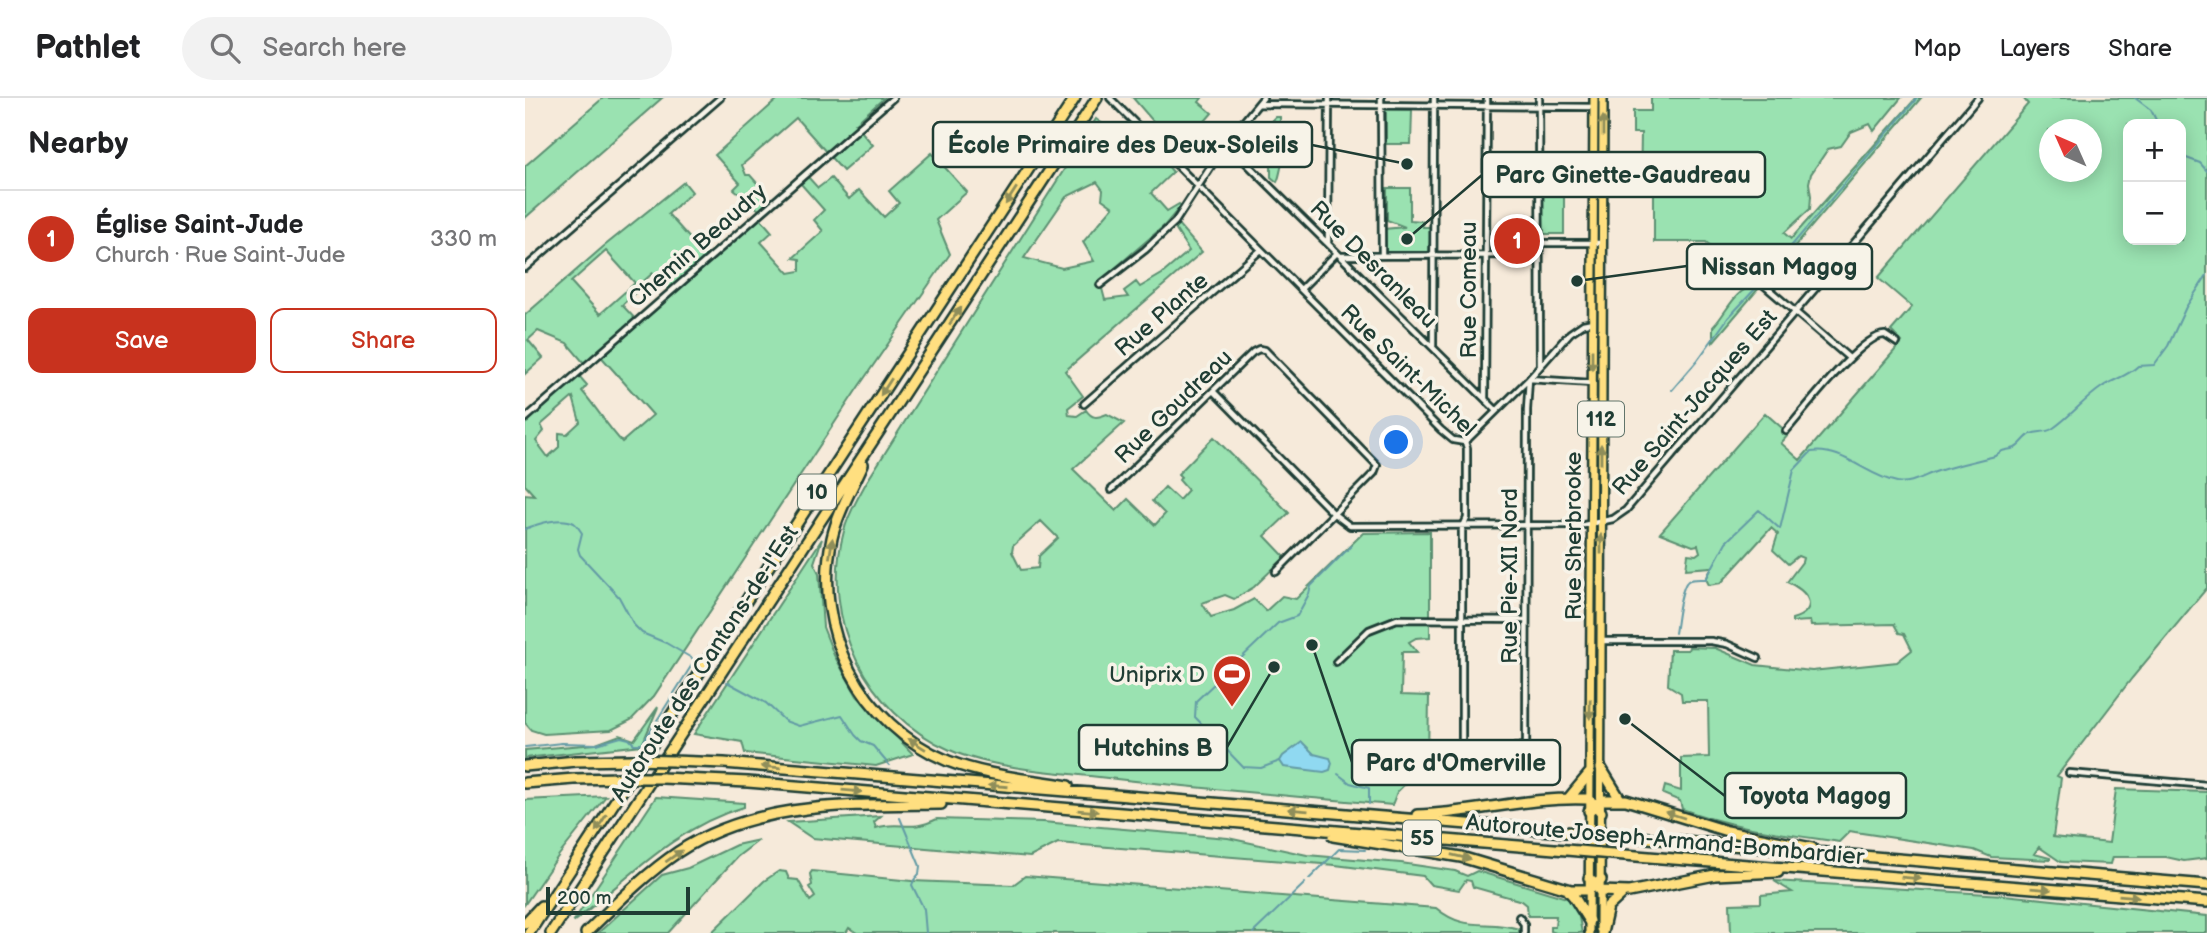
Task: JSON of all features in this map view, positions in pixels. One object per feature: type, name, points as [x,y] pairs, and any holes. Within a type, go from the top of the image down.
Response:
[{"type":"highway","name":"Autoroute des Cantons-de-l'Est","points":[[529,933],[1075,98]]},
{"type":"highway","name":"Autoroute des Cantons-de-l'Est","points":[[551,933],[1097,98]]},
{"type":"highway","points":[[877,435],[840,513],[832,537],[828,568],[828,600],[832,625],[842,655],[858,686],[881,715],[904,735],[920,747],[951,762],[981,771],[1115,795]]},
{"type":"highway","points":[[525,766],[576,761],[632,760],[724,763],[1115,795]]},
{"type":"highway","points":[[1601,768],[1621,799]]},
{"type":"highway","points":[[1569,798],[1589,774]]},
{"type":"highway","points":[[525,783],[583,778],[662,778],[748,782],[995,804]]},
{"type":"highway","name":"Autoroute Joseph-Armand-Bombardier","points":[[1115,795],[2207,884]]},
{"type":"highway","points":[[1366,816],[1449,814],[1569,798],[1595,805],[1621,799],[1727,831],[1845,855]]},
{"type":"highway","points":[[586,933],[668,859],[702,838],[736,823],[770,814],[815,808],[995,804]]},
{"type":"highway","name":"Autoroute Joseph-Armand-Bombardier","points":[[995,804],[2207,902]]},
{"type":"highway","points":[[1265,825],[1453,855],[1567,889],[1595,885],[1623,892],[1715,875],[1818,871]]},
{"type":"highway","points":[[525,923],[559,887]]},
{"type":"highway","points":[[1567,889],[1589,922]]},
{"type":"highway","points":[[1601,933],[1608,907],[1623,892]]},
{"type":"main road","name":"Rue Sherbrooke","points":[[1594,98],[1598,243],[1592,383],[1601,768],[1595,805],[1595,885],[1601,933]]},
{"type":"main road","name":"Rue Sherbrooke","points":[[1589,933],[1595,885],[1595,805],[1589,774],[1603,98]]},
{"type":"street","points":[[525,268],[720,98]]},
{"type":"street","name":"Chemin Beaudry","points":[[525,419],[893,98]]},
{"type":"street","name":"Rue Saint-Michel","points":[[1110,98],[1444,433],[1457,442],[1465,442],[1467,518],[1462,529],[1462,755]]},
{"type":"street","points":[[1100,285],[1169,229],[1226,144],[1263,98]]},
{"type":"street","points":[[1328,243],[1329,98]]},
{"type":"street","points":[[1381,98],[1382,256]]},
{"type":"street","points":[[1433,347],[1434,98]]},
{"type":"street","name":"Rue Comeau","points":[[1485,398],[1487,98]]},
{"type":"street","points":[[1539,98],[1540,365]]},
{"type":"street","name":"Rue Saint-Jacques Est","points":[[1596,523],[1615,518],[1626,510],[1978,98]]},
{"type":"street","points":[[1258,104],[1594,107]]},
{"type":"street","name":"Rue Desranleau","points":[[1226,144],[1496,410]]},
{"type":"street","points":[[1539,243],[1598,243]]},
{"type":"street","name":"Rue Plante","points":[[1084,404],[1261,250]]},
{"type":"street","points":[[1301,289],[1339,254],[1538,255]]},
{"type":"street","points":[[1751,274],[1849,358]]},
{"type":"street","points":[[1465,442],[1574,330],[1593,322]]},
{"type":"street","points":[[1786,431],[1849,358],[1879,334],[1897,343]]},
{"type":"street","name":"Rue Goudreau","points":[[1111,490],[1255,351],[1261,349],[1377,467],[1334,514]]},
{"type":"street","points":[[1529,379],[1540,382],[1592,383]]},
{"type":"street","name":"Rue Pie-XII Nord","points":[[1526,773],[1529,379]]},
{"type":"street","points":[[1213,391],[1334,514],[1350,526],[1596,523]]},
{"type":"street","points":[[1276,572],[1334,514]]},
{"type":"street","points":[[1336,662],[1369,630],[1394,620],[1526,620]]},
{"type":"street","points":[[1600,641],[1711,641],[1727,644],[1758,658]]},
{"type":"street","points":[[1433,757],[1526,746]]},
{"type":"street","points":[[2069,774],[2207,785]]},
{"type":"street","points":[[1519,917],[1524,924],[1524,933]]},
{"type":"green space","points":[[603,98],[662,98],[525,218],[525,166]]},
{"type":"green space","points":[[779,98],[884,98],[855,124],[873,145],[843,171],[796,118],[742,165],[746,175],[750,175],[771,199],[759,210],[734,189],[740,183],[715,155]]},
{"type":"green space","points":[[1133,98],[1202,98],[1199,102],[1212,113],[1176,155],[1171,149],[1172,143]]},
{"type":"green space","points":[[1651,98],[1901,98],[1874,131],[1870,124],[1851,132],[1841,146],[1828,149],[1811,174],[1810,209],[1784,233],[1791,239],[1916,98],[1921,98],[1713,342],[1713,327],[1741,292],[1755,285],[1706,242],[1654,242],[1654,190],[1640,190],[1641,133],[1633,133],[1633,111],[1651,111]]},
{"type":"green space","points":[[2023,98],[2207,98],[2207,588],[2132,678],[2057,776],[2061,778],[2053,837],[2109,843],[2116,789],[2207,792],[2207,858],[2184,861],[2166,857],[2113,857],[2111,864],[2061,862],[2039,847],[2034,854],[2050,860],[1991,857],[1974,850],[1850,831],[1839,842],[1740,826],[1701,816],[1682,809],[1680,801],[1663,794],[1665,786],[1681,791],[1681,758],[1709,757],[1708,701],[1682,701],[1681,693],[1668,685],[1670,650],[1688,650],[1689,647],[1715,648],[1755,665],[1812,671],[1897,662],[1912,650],[1904,634],[1899,633],[1894,624],[1811,626],[1810,621],[1792,622],[1792,619],[1807,611],[1809,605],[1805,595],[1787,582],[1803,558],[1798,556],[1788,564],[1773,550],[1778,534],[1771,528],[1721,583],[1709,585],[1706,579],[1712,567],[1686,569],[1688,554],[1696,555],[1700,552],[1698,545],[1693,546],[1660,533],[1765,413],[1789,434],[1781,443],[1800,460],[1902,342],[1891,331],[1912,307],[1878,278],[2028,104]]},
{"type":"green space","points":[[1386,110],[1412,110],[1411,144],[1386,144]]},
{"type":"green space","points":[[1276,117],[1280,117],[1280,142],[1286,142],[1288,149],[1277,182],[1271,177],[1271,127]]},
{"type":"green space","points":[[1096,119],[1156,163],[1163,160],[1173,172],[1151,193],[1167,211],[1179,204],[1181,206],[1165,225],[1100,281],[1105,300],[1128,297],[1124,291],[1136,282],[1140,287],[1162,274],[1189,251],[1174,227],[1178,224],[1202,252],[1065,371],[1083,396],[1068,408],[1069,415],[1077,416],[1086,410],[1093,416],[1107,414],[1124,423],[1073,469],[1116,511],[1128,499],[1155,525],[1165,514],[1152,501],[1165,487],[1179,500],[1188,490],[1179,480],[1181,477],[1178,474],[1214,437],[1289,513],[1265,536],[1285,557],[1254,587],[1234,599],[1225,595],[1202,603],[1211,617],[1234,610],[1254,599],[1266,611],[1282,596],[1296,599],[1363,533],[1430,532],[1430,637],[1416,638],[1409,642],[1417,652],[1402,652],[1401,695],[1429,696],[1428,761],[1397,792],[1392,805],[1037,770],[982,761],[950,750],[920,734],[895,713],[873,688],[857,660],[845,630],[839,598],[838,564],[846,525],[866,483]],"holes":[[[1097,182],[1103,190],[1102,199],[1113,207],[1083,242],[1094,261],[1062,268],[1024,258],[1066,197]],[[1041,521],[1058,538],[1039,556],[1038,568],[1021,570],[1012,552],[1013,546]]]},
{"type":"green space","points":[[932,153],[967,192],[936,220],[950,254],[859,386],[654,696],[631,720],[611,730],[544,734],[531,730],[525,723],[525,494],[534,495],[525,485],[525,424],[579,376],[587,385],[582,391],[622,442],[653,415],[597,352],[584,363],[567,343],[538,331],[528,340],[543,358],[525,374],[525,315],[603,247],[684,182],[692,192],[668,214],[710,261],[760,218],[772,232],[761,242],[789,273],[800,271],[800,259],[793,258],[823,231],[814,220],[824,210],[801,184],[808,177],[818,188],[831,178],[849,199],[859,190],[884,217],[899,203],[889,191]],"holes":[[[606,251],[635,283],[600,314],[571,282]],[[653,273],[673,294],[640,324],[622,305],[638,290],[637,287]],[[573,397],[580,422],[567,434],[559,433],[559,447],[548,457],[536,441],[544,431],[541,425]]]},
{"type":"green space","points":[[1543,184],[1564,184],[1564,234],[1543,234]]},
{"type":"green space","points":[[1387,188],[1410,188],[1410,220],[1422,221],[1423,227],[1431,227],[1429,252],[1384,252],[1384,229],[1405,227],[1387,220]]},
{"type":"green space","points":[[822,539],[814,563],[819,573],[823,627],[834,655],[857,696],[913,754],[876,766],[745,753],[742,742],[694,734]]},
{"type":"green space","points":[[658,707],[642,745],[525,758],[525,750],[596,744],[620,735],[634,740]]},
{"type":"green space","points":[[606,796],[559,855],[525,904],[525,800]]},
{"type":"green space","points":[[656,797],[744,803],[744,807],[696,827],[674,841],[573,922]]},
{"type":"green space","points":[[881,816],[874,822],[876,828],[919,825],[937,819],[1043,822],[1228,838],[1307,855],[1401,863],[1455,871],[1467,876],[1477,871],[1570,899],[1578,912],[1582,933],[1550,931],[1550,927],[1555,927],[1556,916],[1528,916],[1527,905],[1522,901],[1473,887],[1471,881],[1466,880],[1459,890],[1431,885],[1423,876],[1335,865],[1058,843],[1030,857],[812,838],[788,822]]},
{"type":"green space","points":[[759,840],[737,857],[668,933],[598,933],[662,875],[688,868],[736,845]]},
{"type":"green space","points":[[779,871],[786,872],[789,879],[798,880],[810,901],[815,897],[809,887],[812,885],[812,871],[912,881],[1013,885],[1025,876],[1436,908],[1457,920],[1507,926],[1519,929],[1519,933],[857,933],[849,928],[846,933],[711,933],[764,881]]},
{"type":"green space","points":[[1774,881],[2004,895],[2207,916],[2207,933],[1731,933],[1730,904],[1761,903],[1761,895],[1792,892]]},
{"type":"water","points":[[1302,742],[1314,754],[1330,758],[1330,770],[1324,772],[1284,767],[1280,761],[1283,756]]},
{"type":"waterway","points":[[1764,278],[1917,98]]},
{"type":"waterway","points":[[2135,98],[2151,110],[2156,119]]},
{"type":"waterway","points":[[2186,158],[2200,163],[2207,171]]},
{"type":"waterway","points":[[1675,633],[1685,585],[1692,579],[1706,579],[1726,542],[1759,510],[1780,529],[1794,470],[1811,452],[1833,454],[1886,479],[1902,483],[2015,448],[2031,434],[2052,429],[2107,384],[2138,366],[2154,365],[2168,346],[2186,307],[2207,275]]},
{"type":"waterway","points":[[1672,390],[1728,318],[1756,288]]},
{"type":"waterway","points":[[525,529],[556,521],[574,523],[582,533],[578,549],[580,555],[619,597],[634,625],[642,633],[695,660],[642,744],[634,744],[621,737],[597,744],[562,743],[525,747]]},
{"type":"waterway","points":[[1280,761],[1261,768],[1243,767],[1195,717],[1196,701],[1278,623],[1297,616],[1311,586],[1351,546]]},
{"type":"waterway","points":[[727,682],[766,703],[785,721],[799,726],[842,715],[855,735],[873,746],[889,765]]},
{"type":"waterway","points":[[1338,774],[1350,783],[1369,788],[1369,804]]},
{"type":"waterway","points":[[900,818],[920,866],[919,874],[912,885],[924,909],[926,933]]},
{"type":"waterway","points":[[1309,879],[1339,849],[1365,850]]},
{"type":"waterway","points":[[1253,933],[1305,883]]},
{"type":"place","name":"École Primaire des Deux-Soleils","points":[[1407,164]]},
{"type":"place","name":"Parc Ginette-Gaudreau","points":[[1407,239]]},
{"type":"place","name":"Église Saint-Jude","points":[[1517,241]]},
{"type":"place","name":"Nissan Magog","points":[[1577,281]]},
{"type":"place","name":"Parc d'Omerville","points":[[1312,645]]},
{"type":"place","name":"Hutchins B","points":[[1274,667]]},
{"type":"place","name":"Uniprix D","points":[[1232,708]]},
{"type":"place","name":"Toyota Magog","points":[[1625,719]]}]
